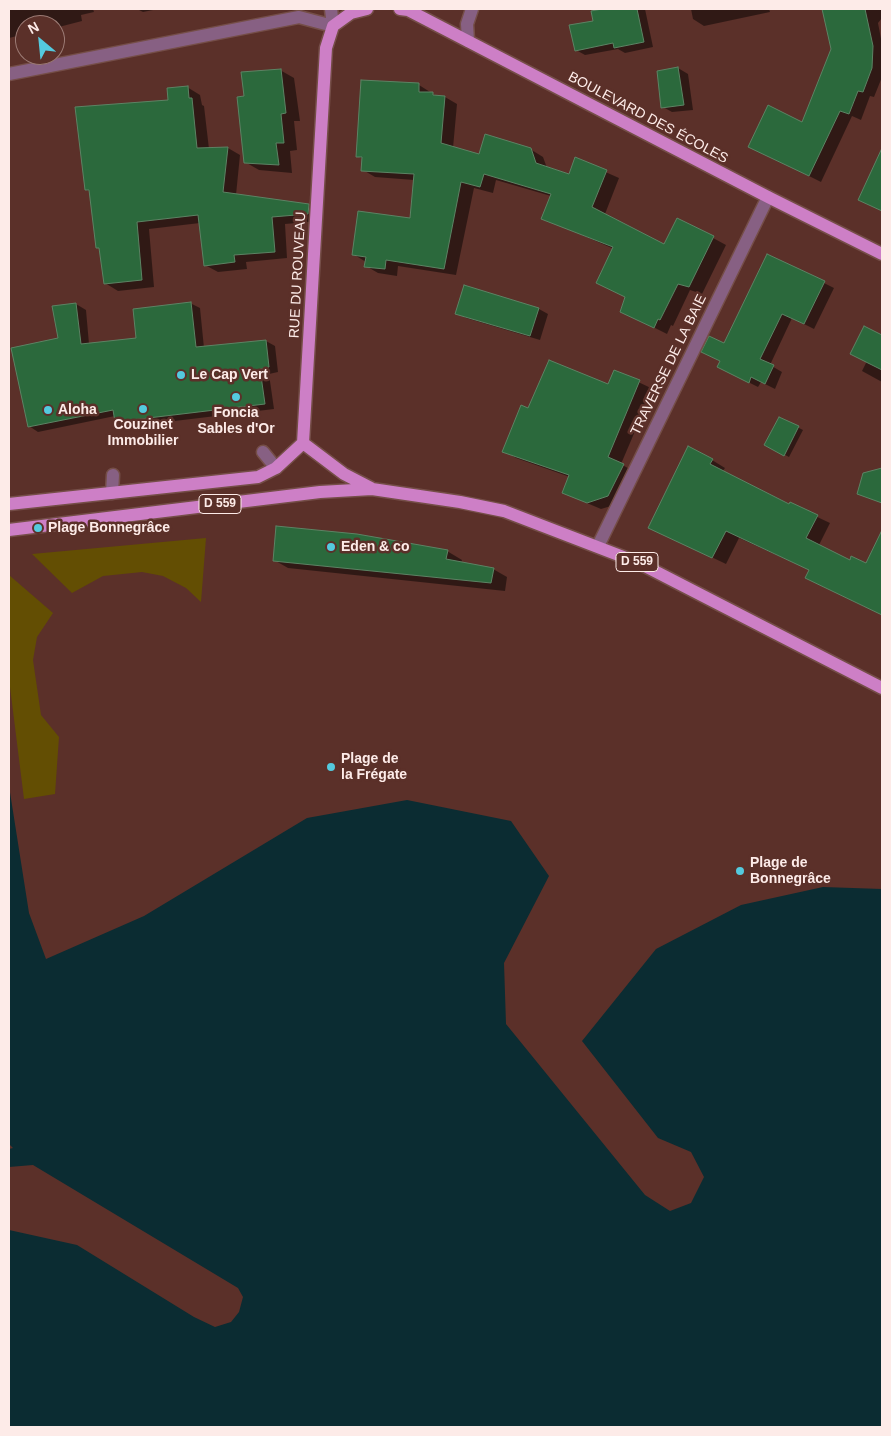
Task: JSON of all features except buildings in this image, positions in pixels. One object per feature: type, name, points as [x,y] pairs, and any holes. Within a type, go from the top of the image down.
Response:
[{"type":"main road","points":[[333,26],[351,13],[367,9]]},
{"type":"main road","name":"BOULEVARD DES ÉCOLES","points":[[406,9],[882,254]]},
{"type":"main road","name":"RUE DU ROUVEAU","points":[[303,442],[326,48],[333,26]]},
{"type":"main road","points":[[9,504],[258,477],[276,468],[303,442],[344,474],[372,489]]},
{"type":"main road","name":"D 559","points":[[9,530],[320,492],[372,489],[424,495],[504,511],[639,563],[882,688]]},
{"type":"street","points":[[9,74],[299,17],[333,26],[331,9]]},
{"type":"street","points":[[468,41],[466,24],[472,9]]},
{"type":"street","name":"TRAVERSE DE LA BAIE","points":[[598,546],[768,197]]},
{"type":"street","points":[[263,452],[276,468]]},
{"type":"street","points":[[112,492],[113,475]]},
{"type":"shaded area","points":[[206,538],[201,602],[186,588],[163,576],[142,572],[103,576],[72,593],[32,554]]},
{"type":"shaded area","points":[[9,575],[53,613],[37,637],[33,660],[41,715],[59,737],[55,794],[24,799],[9,679]]},
{"type":"water","points":[[9,786],[29,913],[46,959],[144,916],[307,818],[407,800],[511,821],[549,876],[504,963],[506,1024],[645,1195],[670,1211],[691,1203],[704,1177],[691,1152],[658,1138],[582,1041],[656,949],[741,905],[823,887],[882,889],[882,1427],[9,1427],[9,1230],[77,1245],[194,1317],[215,1327],[231,1322],[239,1312],[243,1297],[238,1288],[33,1165],[9,1167],[9,1149],[13,1148],[9,1144]]},
{"type":"place","name":"Le Cap Vert","points":[[181,375]]},
{"type":"place","name":"Foncia Sables d'Or","points":[[236,397]]},
{"type":"place","name":"Couzinet Immobilier","points":[[143,409]]},
{"type":"place","name":"Aloha","points":[[48,410]]},
{"type":"place","name":"Plage Bonnegrâce","points":[[38,528]]},
{"type":"place","name":"Eden & co","points":[[331,547]]},
{"type":"place","name":"Plage de la Frégate","points":[[331,767]]},
{"type":"place","name":"Plage de Bonnegrâce","points":[[740,871]]}]
